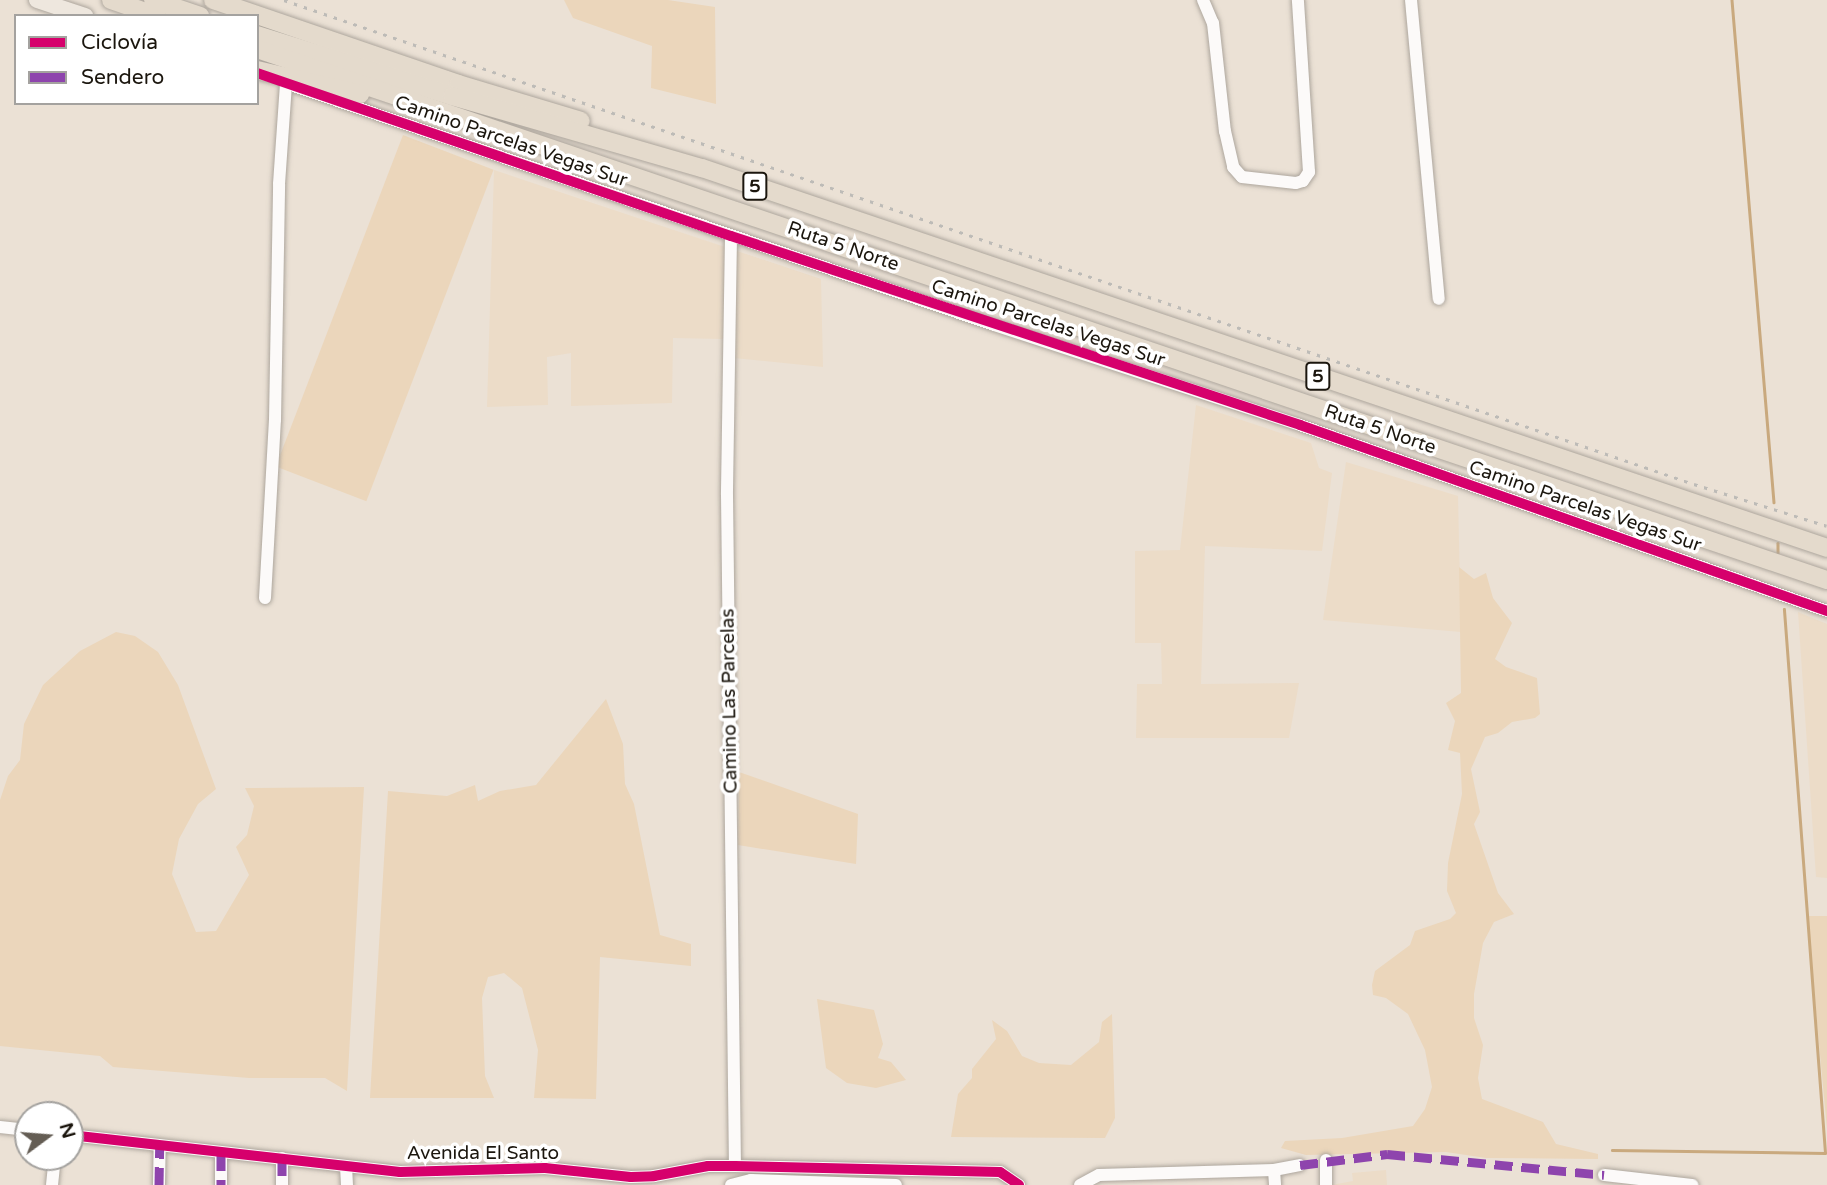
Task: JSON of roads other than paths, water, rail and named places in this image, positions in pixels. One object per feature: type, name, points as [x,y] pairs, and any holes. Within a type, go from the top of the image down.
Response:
[{"type":"highway","points":[[111,0],[151,14]]},
{"type":"highway","points":[[153,0],[194,14]]},
{"type":"highway","points":[[213,0],[254,14]]},
{"type":"highway","points":[[259,16],[458,84],[547,108],[702,168]]},
{"type":"highway","name":"Ruta 5 Norte","points":[[259,35],[439,93],[702,168],[1827,548]]},
{"type":"highway","name":"Ruta 5 Norte","points":[[259,50],[1827,580]]},
{"type":"highway","points":[[259,72],[472,120]]},
{"type":"main road","points":[[37,0],[79,14]]},
{"type":"street","points":[[1203,0],[1213,23],[1225,131],[1233,167],[1242,177],[1296,183],[1303,181],[1309,172],[1298,0]]},
{"type":"street","points":[[1411,0],[1439,299]]},
{"type":"street","name":"Camino Parcelas Vegas Sur","points":[[259,73],[731,236],[1300,425],[1577,524],[1775,590],[1827,611]]},
{"type":"street","points":[[265,598],[275,420],[279,184],[286,83]]},
{"type":"street","name":"Camino Las Parcelas","points":[[731,236],[727,495],[735,1166]]},
{"type":"street","points":[[1577,524],[1584,499]]},
{"type":"street","name":"Avenida El Santo","points":[[84,1137],[220,1153],[416,1171],[545,1168],[631,1177],[654,1176],[708,1166],[1000,1172],[1019,1185]]},
{"type":"street","points":[[159,1185],[160,1146]]},
{"type":"street","points":[[220,1153],[221,1185]]},
{"type":"street","points":[[282,1158],[282,1185]]},
{"type":"street","points":[[1326,1160],[1326,1185]]},
{"type":"street","points":[[1080,1185],[1098,1175],[1274,1170],[1300,1164]]},
{"type":"street","points":[[346,1166],[347,1185]]},
{"type":"street","points":[[1274,1170],[1275,1185]]},
{"type":"street","points":[[416,1171],[417,1185]]},
{"type":"street","points":[[1604,1175],[1692,1185]]},
{"type":"street","points":[[731,1185],[751,1180],[896,1185]]},
{"type":"waterway","points":[[1732,0],[1774,502]]},
{"type":"waterway","points":[[1778,543],[1778,555]]},
{"type":"waterway","points":[[1612,1150],[1825,1153],[1784,610]]},
{"type":"railway","points":[[284,0],[1694,484],[1827,526]]}]
